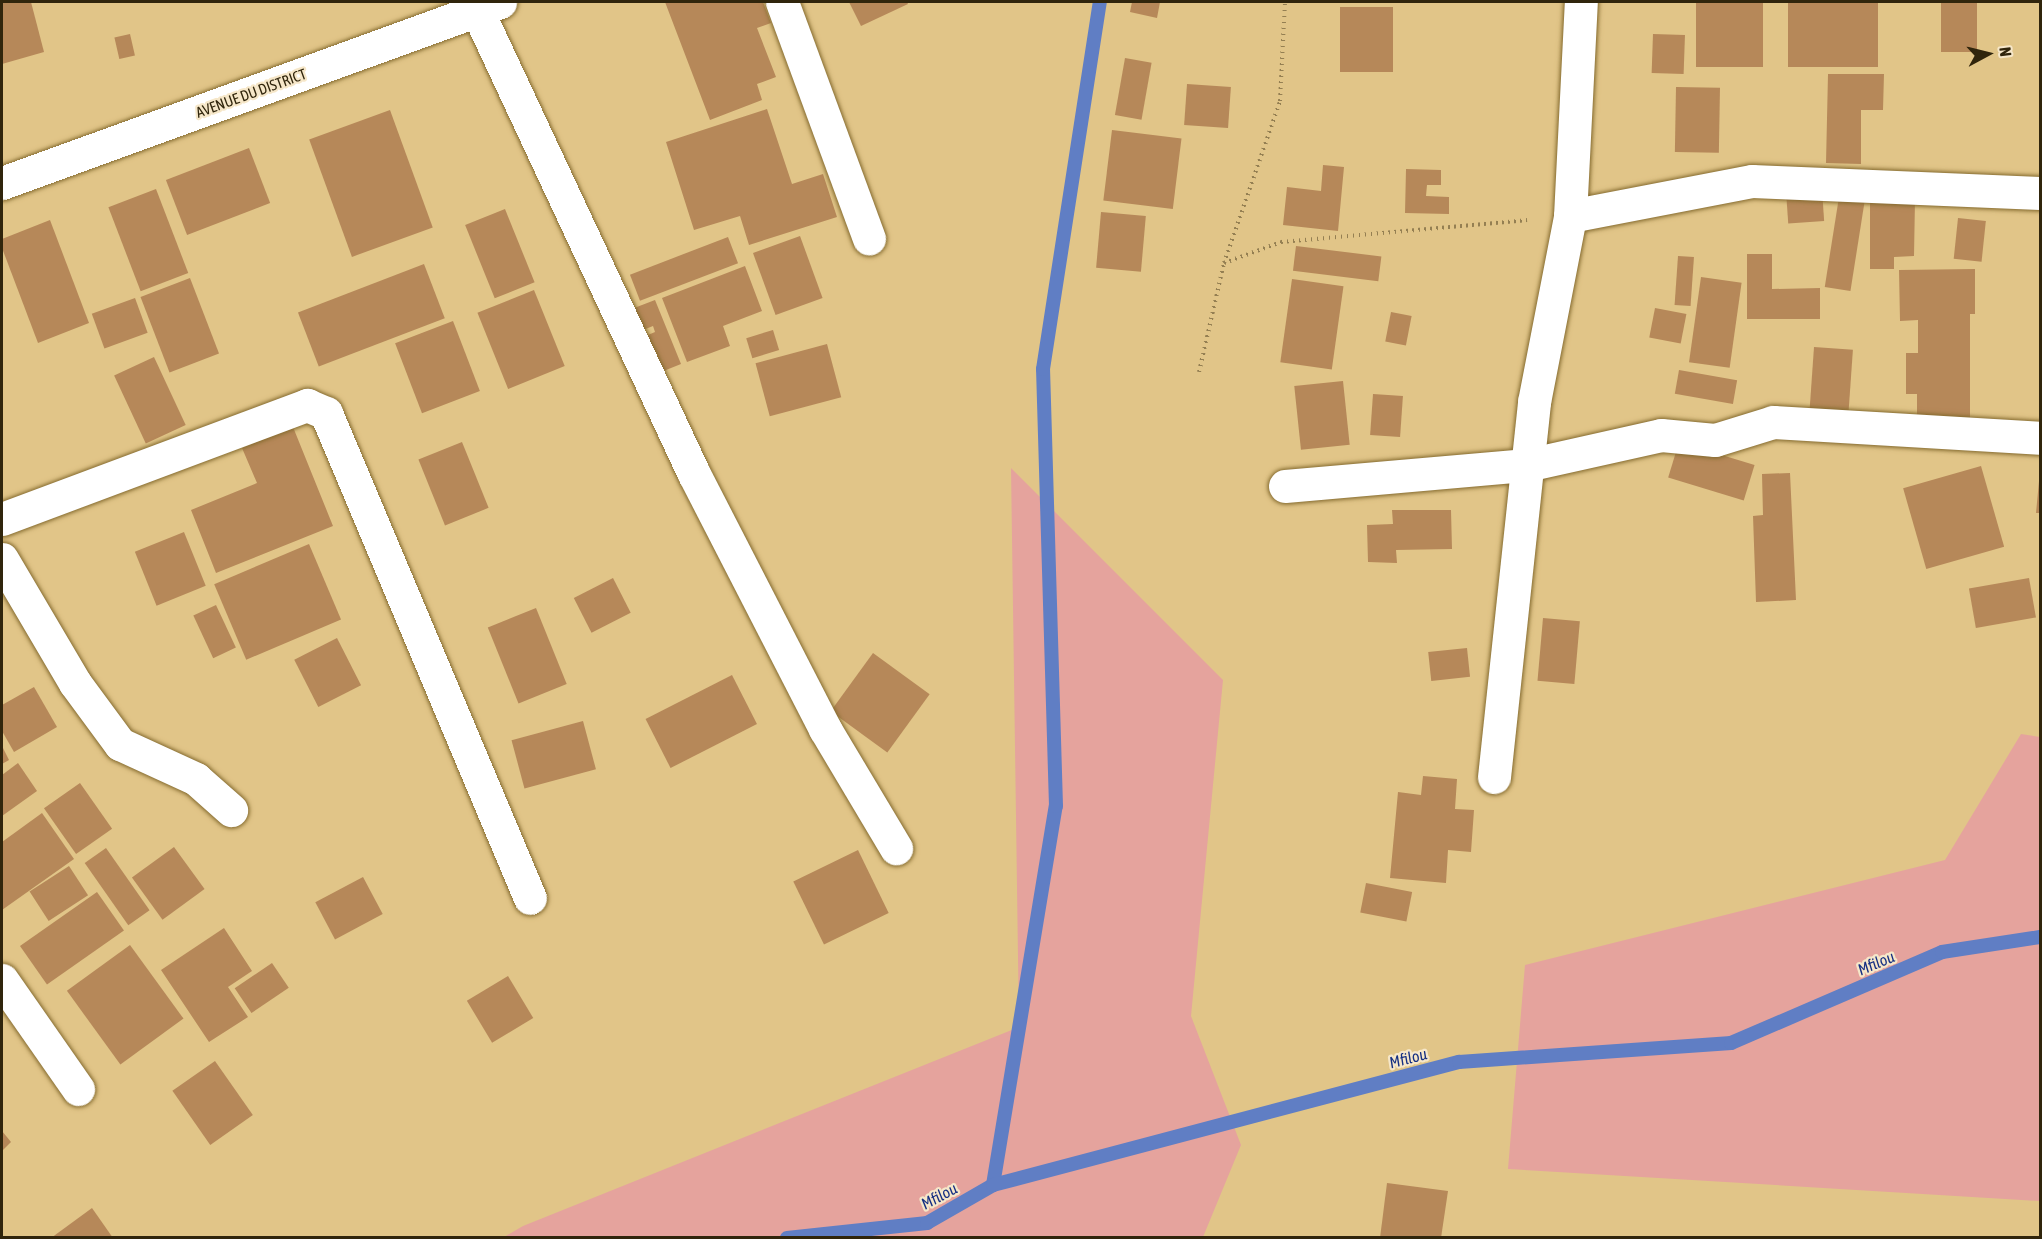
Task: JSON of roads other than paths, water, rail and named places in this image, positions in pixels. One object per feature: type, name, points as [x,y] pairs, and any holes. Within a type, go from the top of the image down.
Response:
[{"type":"street","points":[[783,2],[870,239]]},
{"type":"street","points":[[1494,777],[1534,402],[1570,216],[1581,2]]},
{"type":"street","points":[[489,6],[694,474],[825,729],[896,848]]},
{"type":"street","name":"AVENUE DU DISTRICT","points":[[2,183],[437,13],[489,6]]},
{"type":"street","points":[[1570,216],[1752,181],[2040,193]]},
{"type":"street","points":[[2,519],[307,405],[327,413],[530,898]]},
{"type":"street","points":[[1285,486],[1527,465],[1661,435],[1715,440],[1773,422],[2040,438]]},
{"type":"street","points":[[2,559],[81,692],[120,744],[196,779],[231,810]]},
{"type":"street","points":[[2,980],[78,1089]]},
{"type":"waterway","points":[[993,1185],[1056,806],[1043,369],[1100,2]]},
{"type":"waterway","name":"Mfilou","points":[[787,1238],[927,1223],[993,1185],[1459,1062],[1731,1043],[1942,952],[2040,937]]}]
